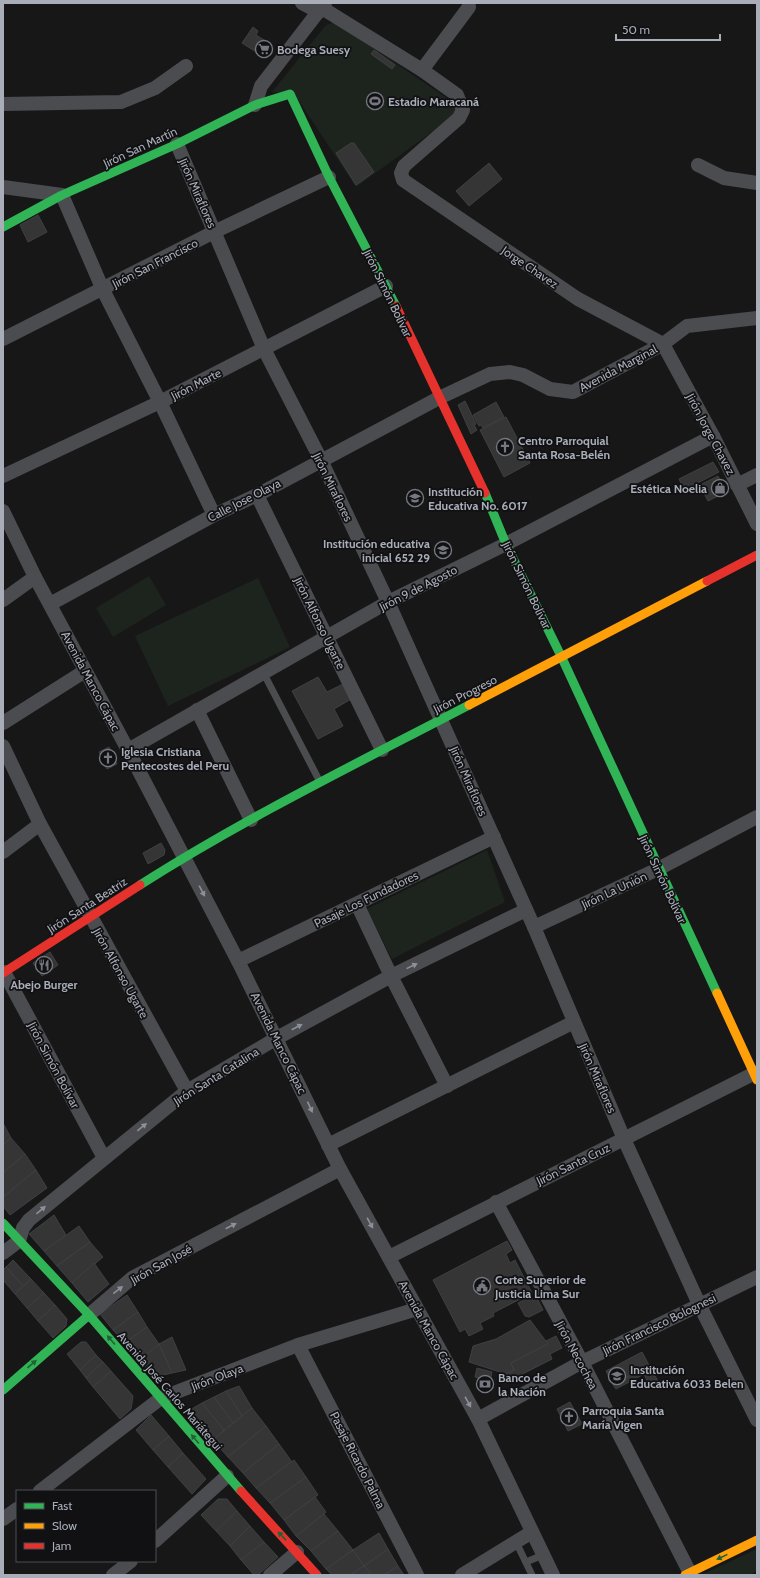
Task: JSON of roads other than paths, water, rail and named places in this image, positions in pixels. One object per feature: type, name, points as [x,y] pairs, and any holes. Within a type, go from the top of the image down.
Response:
[{"type":"street","points":[[302,3],[322,7],[422,70],[469,7]]},
{"type":"street","points":[[255,105],[261,86],[322,7]]},
{"type":"street","points":[[3,104],[121,102],[155,88],[186,66]]},
{"type":"street","name":"Jorge Chavez","points":[[422,70],[457,95],[463,110],[459,118],[404,166],[401,173],[403,180],[578,299],[663,344]]},
{"type":"street","name":"Jirón San Martín","points":[[3,226],[62,195],[177,144],[255,105],[290,94]]},
{"type":"street","name":"Jirón Simón Bolívar","points":[[290,94],[329,177],[386,286],[483,489],[506,544],[562,658],[658,869],[756,1075]]},
{"type":"street","name":"Jirón Miraflores","points":[[177,144],[216,231],[264,349],[321,460],[388,602],[534,927],[624,1138],[699,1304],[757,1420]]},
{"type":"street","points":[[698,165],[724,178],[757,182]]},
{"type":"street","name":"Jirón San Francisco","points":[[3,339],[103,290],[216,231],[329,177]]},
{"type":"street","points":[[3,187],[62,195],[103,290],[160,402],[214,515]]},
{"type":"street","name":"Jirón Marte","points":[[3,476],[160,402],[386,286]]},
{"type":"street","name":"Avenida Marginal","points":[[439,398],[490,374],[500,372],[523,376],[550,389],[572,392],[663,344],[687,326],[757,318]]},
{"type":"street","name":"Jirón Jorge Chavez","points":[[663,344],[713,436],[757,524]]},
{"type":"street","name":"Calle Jose Olaya","points":[[50,604],[214,515],[257,495],[439,398]]},
{"type":"street","name":"Jirón 9 de Agosto","points":[[128,750],[388,602],[506,544],[713,436]]},
{"type":"street","points":[[737,485],[757,475]]},
{"type":"street","name":"Jirón Alfonso Ugarte","points":[[257,495],[382,750]]},
{"type":"street","name":"Avenida Manco Cápac","points":[[3,511],[35,577],[128,750],[238,961],[340,1169],[478,1419],[553,1575]]},
{"type":"street","name":"Jirón Progreso","points":[[184,857],[382,750],[562,658],[757,555]]},
{"type":"street","points":[[3,600],[35,577]]},
{"type":"street","points":[[3,723],[85,671]]},
{"type":"street","points":[[197,710],[251,820]]},
{"type":"street","name":"Jirón Alfonso Ugarte","points":[[3,746],[40,824],[187,1091]]},
{"type":"street","name":"Jirón La Unión","points":[[534,927],[658,869],[757,817]]},
{"type":"street","points":[[3,852],[40,824]]},
{"type":"street","name":"Pasaje Los Fundadores","points":[[238,961],[494,837]]},
{"type":"street","name":"Jirón Santa Beatriz","points":[[3,973],[184,857]]},
{"type":"street","points":[[357,904],[391,976],[447,1086]]},
{"type":"street","name":"Jirón Santa Catalina","points":[[3,1253],[19,1241],[23,1228],[29,1220],[187,1091],[277,1038],[391,976],[526,910]]},
{"type":"street","name":"Jirón Simón Bolívar","points":[[3,973],[104,1158]]},
{"type":"street","points":[[328,1145],[574,1022]]},
{"type":"street","name":"Jirón Santa Cruz","points":[[389,1257],[624,1138],[756,1075]]},
{"type":"street","name":"Jirón San José","points":[[3,1390],[132,1278],[340,1169]]},
{"type":"street","name":"Jirón Necochea","points":[[496,1202],[582,1362],[687,1574]]},
{"type":"street","name":"Avenida José Carlos Mariátegui","points":[[3,1224],[88,1315],[162,1398],[228,1476],[317,1575]]},
{"type":"street","name":"Jirón Francisco Bolognesi","points":[[478,1419],[582,1362],[699,1304],[757,1278]]},
{"type":"street","name":"Jirón Olaya","points":[[41,1490],[162,1398],[298,1345],[417,1309]]},
{"type":"street","name":"Pasaje Ricardo Palma","points":[[298,1345],[417,1575]]},
{"type":"street","points":[[156,1540],[228,1476]]},
{"type":"street","points":[[3,1519],[16,1509]]},
{"type":"street","points":[[462,1575],[532,1532]]},
{"type":"street","points":[[687,1574],[757,1540]]},
{"type":"street","points":[[270,1575],[297,1552]]},
{"type":"street","points":[[113,1575],[130,1562]]},
{"type":"lane","points":[[263,672],[320,783]]},
{"type":"lane","points":[[516,1542],[532,1575]]},
{"type":"lane","points":[[526,1562],[543,1555]]},
{"type":"place","name":"Bodega Suesy","points":[[264,49]]},
{"type":"place","name":"Estadio Maracaná","points":[[375,101]]},
{"type":"place","name":"Centro Parroquial Santa Rosa-Belén","points":[[505,447]]},
{"type":"place","name":"Estética Noelia","points":[[720,488]]},
{"type":"place","name":"Institución Educativa No. 6017","points":[[415,498]]},
{"type":"place","name":"Institución educativa inicial 652 29","points":[[443,550]]},
{"type":"place","name":"Iglesia Cristiana Pentecostes del Peru","points":[[108,758]]},
{"type":"place","name":"Abejo Burger","points":[[44,965]]},
{"type":"place","name":"Corte Superior de Justicia Lima Sur","points":[[482,1286]]},
{"type":"place","name":"Institución Educativa 6033 Belen","points":[[617,1376]]},
{"type":"place","name":"Banco de la Nación","points":[[485,1384]]},
{"type":"place","name":"Parroquia Santa María Vigen","points":[[569,1417]]}]
